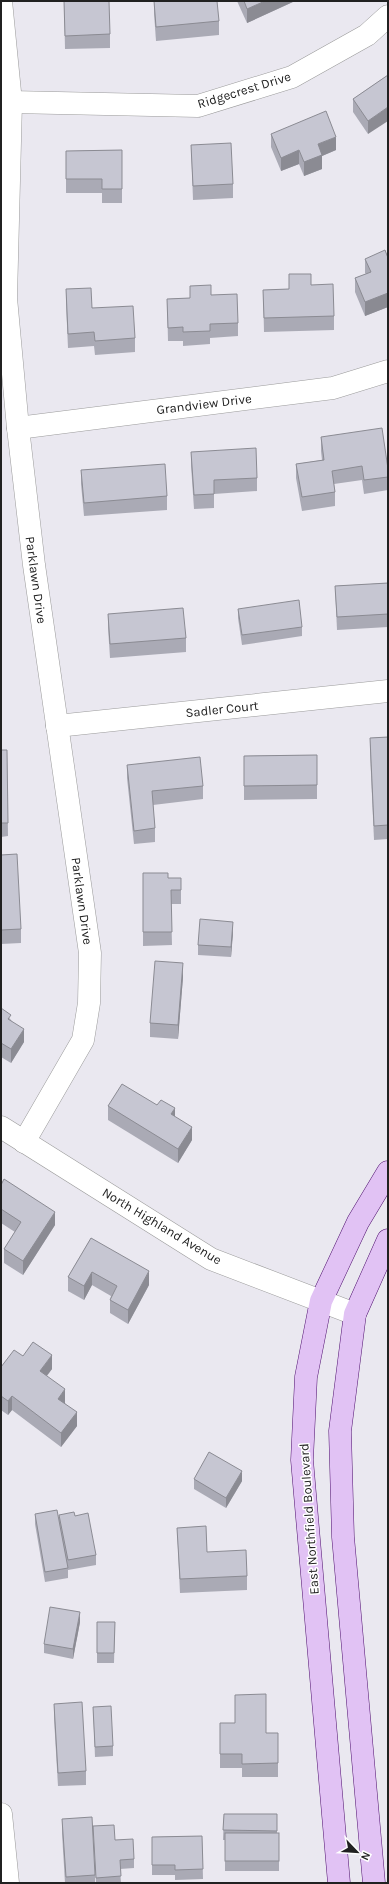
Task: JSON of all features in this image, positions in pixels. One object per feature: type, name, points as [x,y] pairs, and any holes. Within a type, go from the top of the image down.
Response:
[{"type":"main road","name":"East Northfield Boulevard","points":[[339,1883],[302,1460],[306,1377],[321,1301],[358,1222],[388,1172]]},
{"type":"main road","points":[[374,1883],[343,1537],[340,1431],[355,1314],[388,1240]]},
{"type":"street","name":"Parklawn Drive","points":[[1,1],[11,102],[6,298],[18,428],[34,566],[90,953],[89,1003],[83,1040],[24,1142]]},
{"type":"street","name":"Ridgecrest Drive","points":[[11,102],[198,106],[292,77],[367,35],[388,16]]},
{"type":"street","name":"Grandview Drive","points":[[18,428],[333,388],[388,371]]},
{"type":"street","name":"Sadler Court","points":[[57,726],[388,691]]},
{"type":"street","name":"North Highland Avenue","points":[[1,1127],[212,1259],[355,1314]]},
{"type":"street","points":[[1,1814],[8,1883]]},
{"type":"building","points":[[64,1],[109,1],[110,34],[65,36]]},
{"type":"building","points":[[154,1],[217,1],[219,21],[156,27]]},
{"type":"building","points":[[244,1],[265,1],[247,9]]},
{"type":"building","points":[[388,75],[388,107],[368,121],[353,99]]},
{"type":"building","points":[[326,111],[336,137],[318,144],[322,155],[304,162],[299,150],[281,158],[271,134]]},
{"type":"building","points":[[231,143],[233,184],[193,186],[191,145]]},
{"type":"building","points":[[122,150],[122,189],[102,189],[102,179],[66,179],[66,151]]},
{"type":"building","points":[[385,250],[388,258],[388,293],[365,302],[355,278],[371,272],[365,259]]},
{"type":"building","points":[[289,274],[311,274],[311,285],[333,284],[334,316],[264,318],[263,290],[289,289]]},
{"type":"building","points":[[211,285],[211,295],[237,294],[238,323],[210,324],[210,331],[183,332],[183,327],[168,328],[167,299],[190,298],[190,286]]},
{"type":"building","points":[[91,288],[92,308],[133,306],[135,338],[95,341],[94,332],[68,334],[66,289]]},
{"type":"building","points":[[382,428],[388,477],[364,480],[362,466],[332,471],[335,492],[302,497],[296,464],[324,460],[321,437]]},
{"type":"building","points":[[256,448],[257,478],[214,480],[214,494],[194,495],[191,452]]},
{"type":"building","points":[[165,464],[167,496],[84,503],[81,470]]},
{"type":"building","points":[[388,583],[388,614],[337,617],[335,586]]},
{"type":"building","points":[[299,600],[302,627],[242,635],[238,609]]},
{"type":"building","points":[[183,608],[186,638],[110,644],[108,614]]},
{"type":"building","points":[[388,737],[388,825],[374,826],[370,738]]},
{"type":"building","points":[[1,750],[7,750],[8,823],[1,823]]},
{"type":"building","points":[[317,755],[317,785],[244,786],[244,756]]},
{"type":"building","points":[[200,757],[203,786],[152,791],[155,828],[134,831],[127,765]]},
{"type":"building","points":[[17,854],[21,929],[1,930],[1,855]]},
{"type":"building","points":[[143,873],[168,873],[168,878],[181,878],[181,890],[171,890],[172,932],[143,932]]},
{"type":"building","points":[[200,919],[233,922],[231,947],[198,945]]},
{"type":"building","points":[[155,961],[183,963],[178,1025],[150,1023]]},
{"type":"building","points":[[1,1008],[11,1015],[8,1019],[24,1029],[11,1049],[1,1043]]},
{"type":"building","points":[[122,1084],[157,1105],[161,1100],[175,1108],[171,1114],[192,1127],[178,1149],[108,1106]]},
{"type":"building","points":[[4,1179],[55,1212],[23,1261],[4,1249],[21,1222],[1,1209],[1,1185]]},
{"type":"building","points":[[91,1238],[149,1271],[128,1310],[110,1300],[117,1286],[92,1272],[84,1286],[68,1277]]},
{"type":"building","points":[[33,1342],[52,1355],[40,1371],[65,1389],[58,1399],[77,1412],[61,1433],[12,1396],[8,1401],[1,1396],[1,1367],[14,1350],[23,1356]]},
{"type":"building","points":[[209,1452],[242,1471],[226,1498],[194,1479]]},
{"type":"building","points":[[57,1510],[68,1568],[45,1572],[35,1514]]},
{"type":"building","points":[[74,1512],[75,1516],[88,1513],[96,1555],[68,1560],[59,1515]]},
{"type":"building","points":[[206,1526],[207,1552],[246,1550],[247,1576],[180,1579],[177,1528]]},
{"type":"building","points":[[50,1607],[80,1612],[73,1649],[44,1644]]},
{"type":"building","points":[[97,1622],[115,1622],[114,1653],[97,1653]]},
{"type":"building","points":[[266,1694],[266,1733],[278,1733],[278,1763],[242,1764],[242,1754],[220,1754],[220,1723],[235,1723],[235,1695]]},
{"type":"building","points":[[82,1702],[86,1771],[58,1773],[54,1704]]},
{"type":"building","points":[[111,1706],[113,1746],[95,1747],[93,1707]]},
{"type":"building","points":[[224,1814],[277,1814],[277,1831],[223,1830]]},
{"type":"building","points":[[92,1817],[95,1875],[66,1877],[62,1819]]},
{"type":"building","points":[[114,1825],[115,1840],[133,1839],[134,1859],[120,1860],[121,1876],[96,1878],[93,1826]]},
{"type":"building","points":[[225,1833],[279,1833],[279,1861],[225,1861]]},
{"type":"building","points":[[202,1836],[203,1869],[175,1870],[175,1865],[152,1865],[152,1837]]}]
